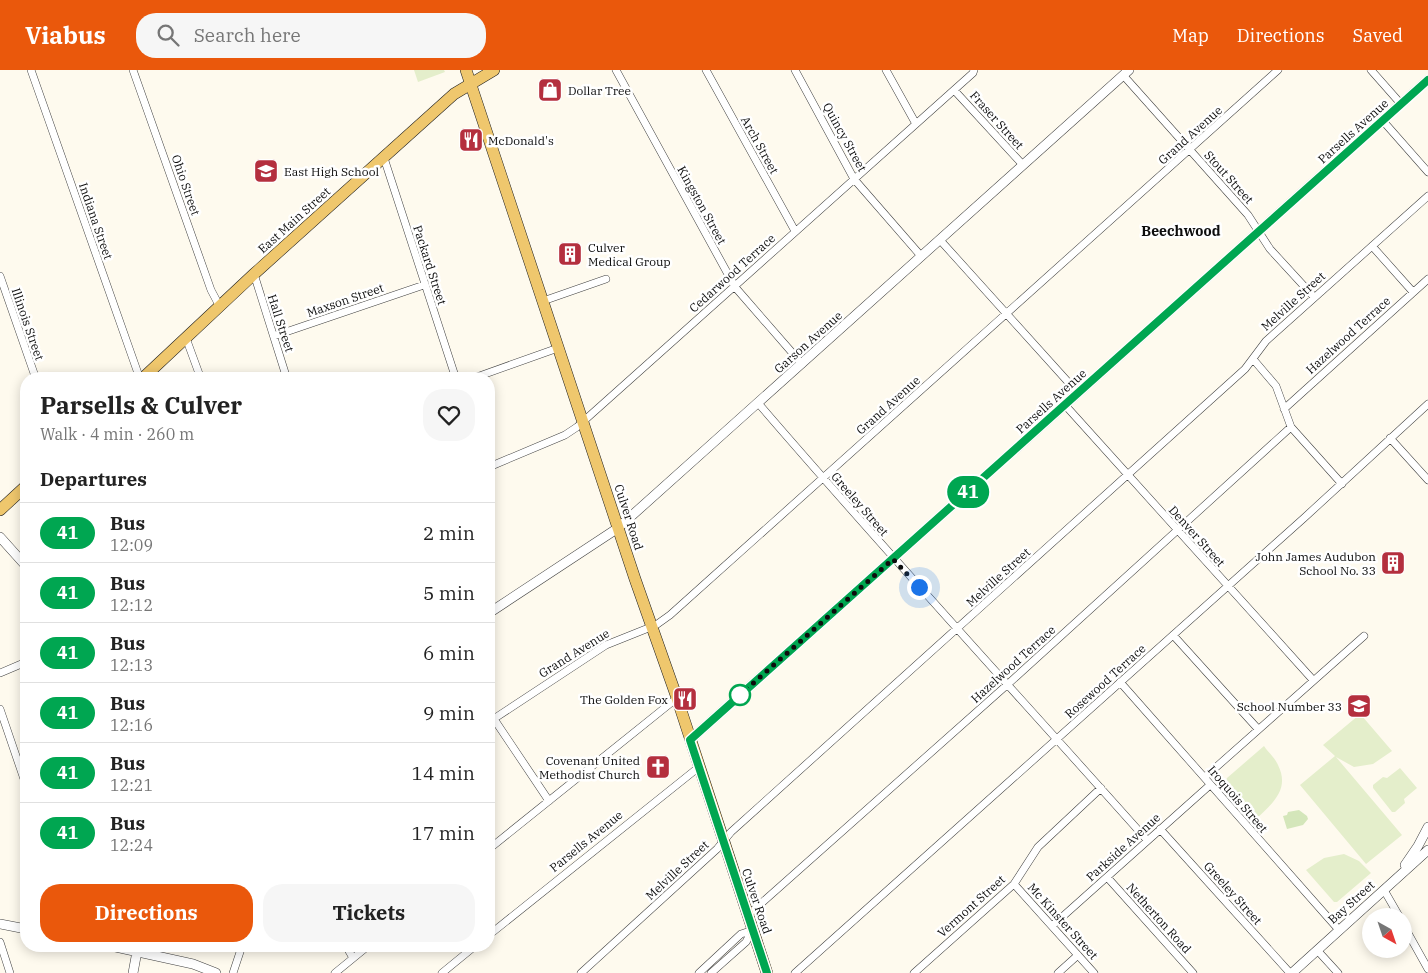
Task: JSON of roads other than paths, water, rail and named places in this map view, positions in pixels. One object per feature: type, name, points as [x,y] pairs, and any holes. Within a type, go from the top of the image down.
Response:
[{"type":"main road","name":"Culver Road","points":[[466,70],[651,627],[677,698],[698,767],[767,973]]},
{"type":"main road","name":"East Main Street","points":[[149,372],[254,274],[454,94],[494,70]]},
{"type":"main road","points":[[0,510],[20,492]]},
{"type":"street","name":"Indiana Street","points":[[31,70],[139,372]]},
{"type":"street","name":"Ohio Street","points":[[133,70],[211,290],[220,307]]},
{"type":"street","name":"Kingston Street","points":[[616,70],[735,287],[802,364]]},
{"type":"street","name":"Arch Street","points":[[706,70],[795,231]]},
{"type":"street","name":"Quincy Street","points":[[795,70],[854,179],[922,256]]},
{"type":"street","points":[[886,70],[916,124]]},
{"type":"street","name":"Cedarwood Terrace","points":[[495,464],[565,435],[583,422],[974,70]]},
{"type":"street","name":"Grand Avenue","points":[[495,718],[606,645],[651,627],[670,615],[1278,70]]},
{"type":"street","points":[[1371,70],[1401,104]]},
{"type":"street","name":"Stout Street","points":[[1126,73],[1190,150],[1248,215],[1270,249],[1314,297]]},
{"type":"street","name":"Garson Avenue","points":[[495,609],[618,528],[1126,73]]},
{"type":"street","name":"Parsells Avenue","points":[[690,740],[1428,80]]},
{"type":"street","name":"Fraser Street","points":[[954,90],[1023,165]]},
{"type":"street","points":[[1383,121],[1428,172]]},
{"type":"street","name":"Packard Street","points":[[384,158],[454,372]]},
{"type":"street","name":"Melville Street","points":[[581,973],[717,849],[722,840],[1245,369],[1266,341],[1428,196]]},
{"type":"street","points":[[940,240],[1078,393]]},
{"type":"street","points":[[1372,246],[1413,292]]},
{"type":"street","name":"Hall Street","points":[[254,274],[285,372]]},
{"type":"street","name":"Illinois Street","points":[[0,276],[34,372]]},
{"type":"street","name":"Hazelwood Terrace","points":[[1284,408],[1428,279]]},
{"type":"street","points":[[543,301],[606,280]]},
{"type":"street","name":"Maxson Street","points":[[274,336],[424,285]]},
{"type":"street","points":[[186,338],[198,372]]},
{"type":"street","points":[[491,372],[558,348]]},
{"type":"street","points":[[1253,359],[1276,386],[1291,427],[1342,484]]},
{"type":"street","name":"Greeley Street","points":[[758,403],[893,559],[1147,840]]},
{"type":"street","name":"Rosewood Terrace","points":[[795,973],[1342,484],[1428,404]]},
{"type":"street","name":"Denver Street","points":[[1065,405],[1313,680]]},
{"type":"street","name":"Hazelwood Terrace","points":[[748,915],[1008,684],[1291,427]]},
{"type":"street","points":[[1390,438],[1428,480]]},
{"type":"street","points":[[0,538],[20,560]]},
{"type":"street","points":[[1173,635],[1258,729]]},
{"type":"street","points":[[1205,777],[1364,636]]},
{"type":"street","points":[[0,673],[20,665]]},
{"type":"street","name":"Iroquois Street","points":[[1120,682],[1339,930]]},
{"type":"street","points":[[495,844],[677,698]]},
{"type":"street","points":[[0,709],[20,767]]},
{"type":"street","points":[[495,727],[549,801]]},
{"type":"street","name":"Parsells Avenue","points":[[495,930],[698,767]]},
{"type":"street","name":"Parkside Avenue","points":[[1052,926],[1210,785]]},
{"type":"street","name":"Vermont Street","points":[[914,973],[1014,884],[1038,847],[1101,788]]},
{"type":"street","points":[[1395,879],[1418,846],[1428,827]]},
{"type":"street","name":"Greeley Street","points":[[1160,829],[1291,973]]},
{"type":"street","name":"Bay Street","points":[[1291,973],[1428,850]]},
{"type":"street","name":"Netherton Road","points":[[1107,878],[1193,973]]},
{"type":"street","name":"Mc Kinster Street","points":[[1014,884],[1094,973]]},
{"type":"street","points":[[1384,890],[1394,908]]},
{"type":"street","points":[[0,924],[20,927]]},
{"type":"street","points":[[699,973],[741,934],[753,930]]},
{"type":"street","points":[[711,973],[746,942],[753,930]]},
{"type":"street","points":[[1412,940],[1428,969]]},
{"type":"street","points":[[0,942],[10,973]]},
{"type":"street","points":[[1317,950],[1338,973]]},
{"type":"street","points":[[133,973],[137,952]]},
{"type":"street","points":[[149,952],[197,965],[216,973]]},
{"type":"street","points":[[233,973],[240,952]]},
{"type":"street","points":[[350,952],[354,958]]},
{"type":"street","points":[[335,973],[361,952]]},
{"type":"street","points":[[442,973],[468,952]]},
{"type":"street","points":[[1058,973],[1078,954]]},
{"type":"place","name":"Dollar Tree","points":[[550,90]]},
{"type":"place","name":"McDonald's","points":[[471,140]]},
{"type":"place","name":"East High School","points":[[266,171]]},
{"type":"place","name":"Culver Medical Group","points":[[570,254]]},
{"type":"place","name":"John James Audubon School No. 33","points":[[1393,563]]},
{"type":"place","name":"The Golden Fox","points":[[685,699]]},
{"type":"place","name":"School Number 33","points":[[1359,706]]},
{"type":"place","name":"Covenant United Methodist Church","points":[[658,767]]},
{"type":"district","name":"Beechwood","points":[[1181,231]]}]
